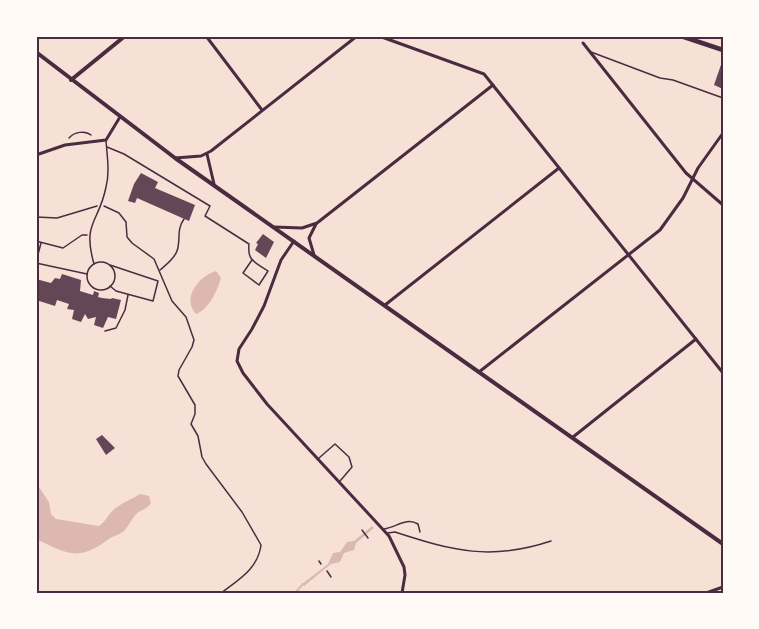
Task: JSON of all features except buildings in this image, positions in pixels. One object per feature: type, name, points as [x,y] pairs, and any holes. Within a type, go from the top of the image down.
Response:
[{"type":"main road","points":[[681,36],[723,50]]},
{"type":"street","points":[[71,80],[125,36]]},
{"type":"street","points":[[206,36],[262,110]]},
{"type":"street","points":[[349,36],[350,42]]},
{"type":"street","points":[[175,158],[207,154],[357,36]]},
{"type":"street","points":[[379,36],[481,71],[723,373]]},
{"type":"street","points":[[583,43],[686,173],[723,205]]},
{"type":"street","points":[[36,52],[175,158],[723,544]]},
{"type":"street","points":[[314,255],[309,238],[317,223],[493,85]]},
{"type":"street","points":[[36,155],[62,145],[106,140],[120,117]]},
{"type":"street","points":[[479,372],[660,230],[694,179],[698,168],[723,133]]},
{"type":"street","points":[[207,154],[214,185]]},
{"type":"street","points":[[385,305],[560,168]]},
{"type":"street","points":[[274,227],[302,228],[317,223]]},
{"type":"street","points":[[294,241],[281,260],[264,306],[239,349],[237,361],[254,389],[387,533],[404,567],[402,593]]},
{"type":"street","points":[[573,437],[696,339]]},
{"type":"street","points":[[706,593],[723,586]]},
{"type":"lane","points":[[589,51],[660,78],[673,80],[723,98]]},
{"type":"lane","points":[[94,264],[88,235],[107,184],[106,140]]},
{"type":"lane","points":[[106,147],[124,154],[210,206],[205,216],[249,244],[248,253],[252,260],[268,271],[259,285],[243,273],[252,260]]},
{"type":"lane","points":[[36,241],[63,248],[82,236],[88,235]]},
{"type":"lane","points":[[41,242],[36,263],[87,274]]},
{"type":"lane","points":[[110,265],[114,273],[110,286],[96,289],[88,282],[87,274],[94,264],[102,262],[158,281],[153,301],[116,291],[110,286]]},
{"type":"lane","points":[[105,331],[116,328],[125,310],[128,295]]},
{"type":"lane","points":[[319,459],[335,444],[349,457],[352,467],[340,481]]},
{"type":"lane","points":[[383,529],[402,522],[413,521],[418,524],[420,532]]},
{"type":"lane","points":[[387,533],[395,532],[463,551],[511,552],[551,542]]},
{"type":"lane","points":[[327,572],[331,577]]},
{"type":"path","points":[[62,145],[71,136],[83,132],[88,132],[94,141]]},
{"type":"path","points":[[36,217],[57,218],[100,205],[119,213],[126,222],[128,237],[132,243],[154,259],[172,301],[186,317],[194,340],[179,369],[178,376],[195,405],[195,414],[191,424],[198,436],[202,457],[249,522],[261,545],[257,558],[249,570],[221,593]]},
{"type":"path","points":[[160,270],[177,251],[179,227],[184,219]]},
{"type":"path","points":[[362,530],[369,538]]},
{"type":"shaded area","points":[[216,271],[221,278],[215,294],[209,304],[196,314],[190,301],[194,288]]},
{"type":"shaded area","points":[[36,461],[39,487],[49,502],[51,514],[56,519],[99,526],[114,509],[140,494],[149,496],[151,503],[136,514],[123,532],[89,551],[65,552],[36,539]]},
{"type":"shaded area","points":[[372,526],[374,528],[356,543],[354,550],[344,553],[340,562],[331,564],[304,586],[302,584],[328,564],[333,553],[340,552],[347,542],[354,541]]},
{"type":"waterway","points":[[295,593],[303,584]]}]
